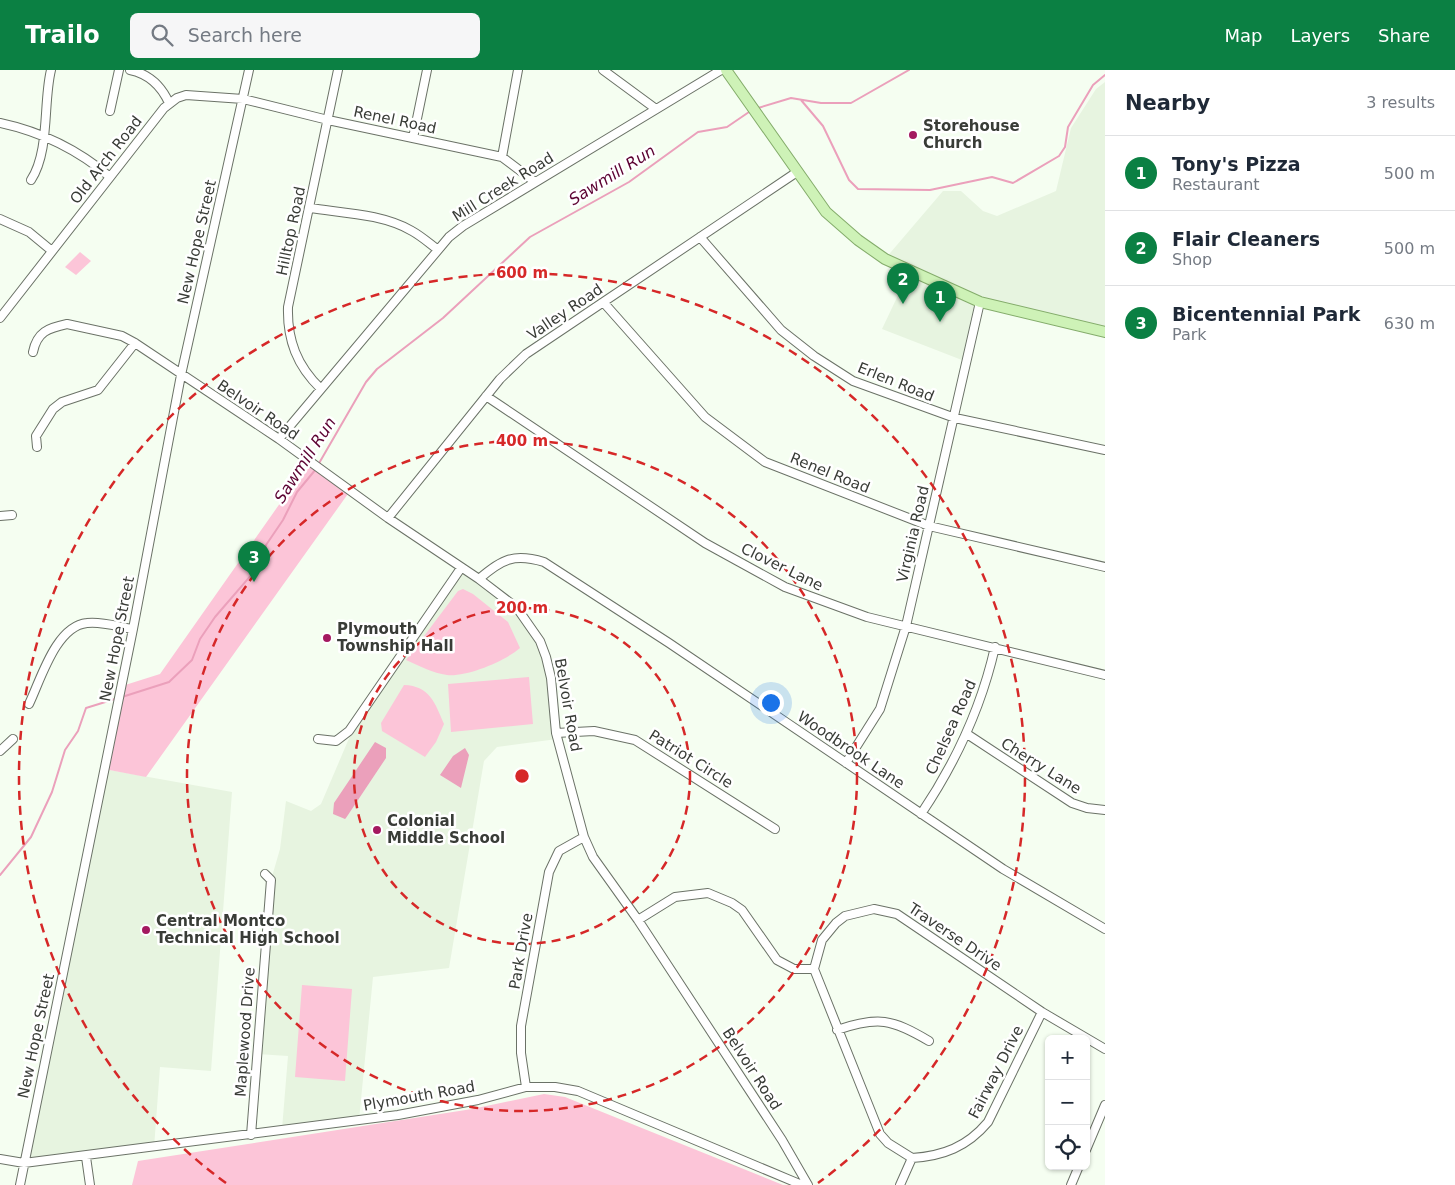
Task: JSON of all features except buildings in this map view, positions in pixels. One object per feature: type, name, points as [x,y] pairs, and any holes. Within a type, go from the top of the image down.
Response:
[{"type":"main road","points":[[726,70],[826,212],[870,249],[910,272],[980,302],[1105,332]]},
{"type":"street","points":[[31,180],[36,172],[47,113],[46,88],[51,70]]},
{"type":"street","points":[[110,111],[119,70]]},
{"type":"street","points":[[130,70],[149,76],[165,94],[169,103],[177,98],[194,94],[243,99],[249,70]]},
{"type":"street","name":"Hilltop Road","points":[[320,389],[308,377],[295,354],[290,339],[288,307],[338,70]]},
{"type":"street","points":[[413,138],[427,70]]},
{"type":"street","points":[[502,157],[518,70]]},
{"type":"street","points":[[603,70],[656,109]]},
{"type":"street","name":"Mill Creek Road","points":[[279,439],[437,249],[463,226],[721,70]]},
{"type":"street","name":"Renel Road","points":[[243,99],[328,120],[502,157],[536,182]]},
{"type":"street","name":"New Hope Street","points":[[20,1185],[121,692],[181,375],[243,99]]},
{"type":"street","name":"Old Arch Road","points":[[0,318],[169,103]]},
{"type":"street","points":[[0,123],[43,135],[86,157],[110,177]]},
{"type":"street","name":"Valley Road","points":[[388,518],[500,379],[526,354],[797,172]]},
{"type":"street","points":[[310,208],[369,217],[400,226],[412,230],[437,249]]},
{"type":"street","points":[[0,219],[29,232],[52,251]]},
{"type":"street","name":"Erlen Road","points":[[700,237],[781,330],[814,356],[853,381],[955,418],[1105,450]]},
{"type":"street","name":"Virginia Road","points":[[846,764],[880,709],[906,626],[980,302]]},
{"type":"street","name":"Renel Road","points":[[604,303],[705,417],[765,462],[929,526],[1105,567]]},
{"type":"street","name":"Belvoir Road","points":[[33,352],[35,341],[45,331],[68,324],[122,336],[279,439],[313,466],[479,579],[517,608],[540,641],[551,678],[556,733],[584,837],[593,857],[638,920],[782,1140],[808,1185]]},
{"type":"street","points":[[37,446],[36,436],[53,409],[62,402],[98,390],[135,343]]},
{"type":"street","name":"Clover Lane","points":[[486,396],[705,543],[785,587],[829,605],[1105,675]]},
{"type":"street","points":[[0,516],[12,515]]},
{"type":"street","name":"Woodbrook Lane","points":[[479,579],[495,566],[514,557],[525,556],[544,562],[1038,891],[1105,929]]},
{"type":"street","points":[[318,739],[328,742],[336,741],[349,731],[461,568]]},
{"type":"street","points":[[29,704],[60,639],[72,628],[93,622],[133,629]]},
{"type":"street","name":"Chelsea Road","points":[[921,814],[948,774],[967,734],[988,680],[995,648]]},
{"type":"street","name":"Patriot Circle","points":[[556,733],[594,731],[635,740],[775,829]]},
{"type":"street","name":"Cherry Lane","points":[[967,734],[1072,804],[1105,810]]},
{"type":"street","points":[[0,751],[13,739]]},
{"type":"street","name":"Park Drive","points":[[526,1087],[521,1053],[521,1026],[549,872],[559,851],[584,837]]},
{"type":"street","name":"Maplewood Drive","points":[[251,1135],[271,880],[266,874]]},
{"type":"street","points":[[638,920],[675,897],[708,893],[732,903],[742,910],[777,960],[794,969],[814,969],[836,1030],[880,1134],[888,1143],[912,1158],[900,1185]]},
{"type":"street","name":"Traverse Drive","points":[[814,969],[822,940],[836,923],[858,911],[874,909],[888,911],[897,914],[1042,1012],[1105,1049]]},
{"type":"street","name":"Fairway Drive","points":[[912,1158],[927,1157],[955,1149],[978,1134],[988,1122],[1042,1012]]},
{"type":"street","points":[[836,1030],[862,1023],[884,1021],[904,1026],[929,1041]]},
{"type":"street","name":"Plymouth Road","points":[[0,1158],[24,1163],[86,1157],[398,1115],[478,1100],[526,1087],[555,1087],[578,1091],[802,1185]]},
{"type":"street","points":[[1090,1141],[1105,1105]]},
{"type":"street","points":[[86,1157],[90,1185]]},
{"type":"street","points":[[1071,1185],[1077,1170]]},
{"type":"shaded area","points":[[1105,82],[1105,332],[981,302],[967,362],[882,329],[909,272],[885,259],[943,191],[961,191],[983,211],[997,216],[1056,191],[1071,128],[1096,89]]},
{"type":"shaded area","points":[[80,252],[91,261],[76,275],[65,267]]},
{"type":"shaded area","points":[[309,462],[350,491],[146,777],[104,769],[122,686],[160,674]]},
{"type":"shaded area","name":"Colonial Middle School","points":[[461,568],[517,608],[546,657],[557,739],[497,747],[484,761],[449,968],[373,977],[359,1120],[282,1129],[288,1056],[257,1054],[271,880],[280,849],[286,801],[311,811],[321,804],[356,722]]},
{"type":"shaded area","points":[[463,589],[473,594],[508,622],[520,648],[505,658],[485,667],[455,675],[437,673],[406,660],[458,591]]},
{"type":"shaded area","points":[[529,677],[533,724],[451,732],[448,684]]},
{"type":"shaded area","points":[[404,685],[413,686],[426,692],[434,703],[444,724],[436,742],[425,757],[382,731],[381,723]]},
{"type":"shaded area","points":[[375,742],[386,748],[386,758],[346,818],[333,814],[334,803]]},
{"type":"shaded area","points":[[465,748],[469,755],[461,788],[440,775],[453,756]]},
{"type":"shaded area","name":"Central Montco Technical High School","points":[[104,769],[232,792],[211,1071],[160,1067],[154,1148],[24,1163]]},
{"type":"shaded area","points":[[302,985],[352,989],[345,1081],[295,1077]]},
{"type":"shaded area","points":[[544,1094],[565,1097],[783,1185],[132,1185],[138,1161],[472,1109]]},
{"type":"waterway","points":[[758,108],[791,98],[821,103],[851,103],[909,70]]},
{"type":"waterway","name":"Sawmill Run","points":[[801,100],[823,126],[849,180],[858,189],[930,190],[992,177],[1013,183],[1059,156],[1065,147],[1068,127],[1093,85],[1105,75]]},
{"type":"waterway","name":"Sawmill Run","points":[[318,465],[366,382],[377,369],[443,318],[530,237],[629,182],[698,132],[727,127],[749,112]]},
{"type":"waterway","name":"Sawmill Run","points":[[122,697],[169,682],[192,660],[200,639],[215,617],[265,559],[266,545],[283,520],[297,492],[316,469]]},
{"type":"waterway","name":"Sawmill Run","points":[[0,875],[31,837],[52,792],[65,750],[78,731],[86,708],[115,699]]},
{"type":"place","name":"Storehouse Church","points":[[913,135]]},
{"type":"place","name":"Flair Cleaners","points":[[903,304]]},
{"type":"place","name":"Tony's Pizza","points":[[940,322]]},
{"type":"place","name":"Bicentennial Park","points":[[254,582]]},
{"type":"place","name":"Plymouth Township Hall","points":[[327,638]]},
{"type":"place","name":"Colonial Middle School","points":[[377,830]]},
{"type":"place","name":"Central Montco Technical High School","points":[[146,930]]}]
